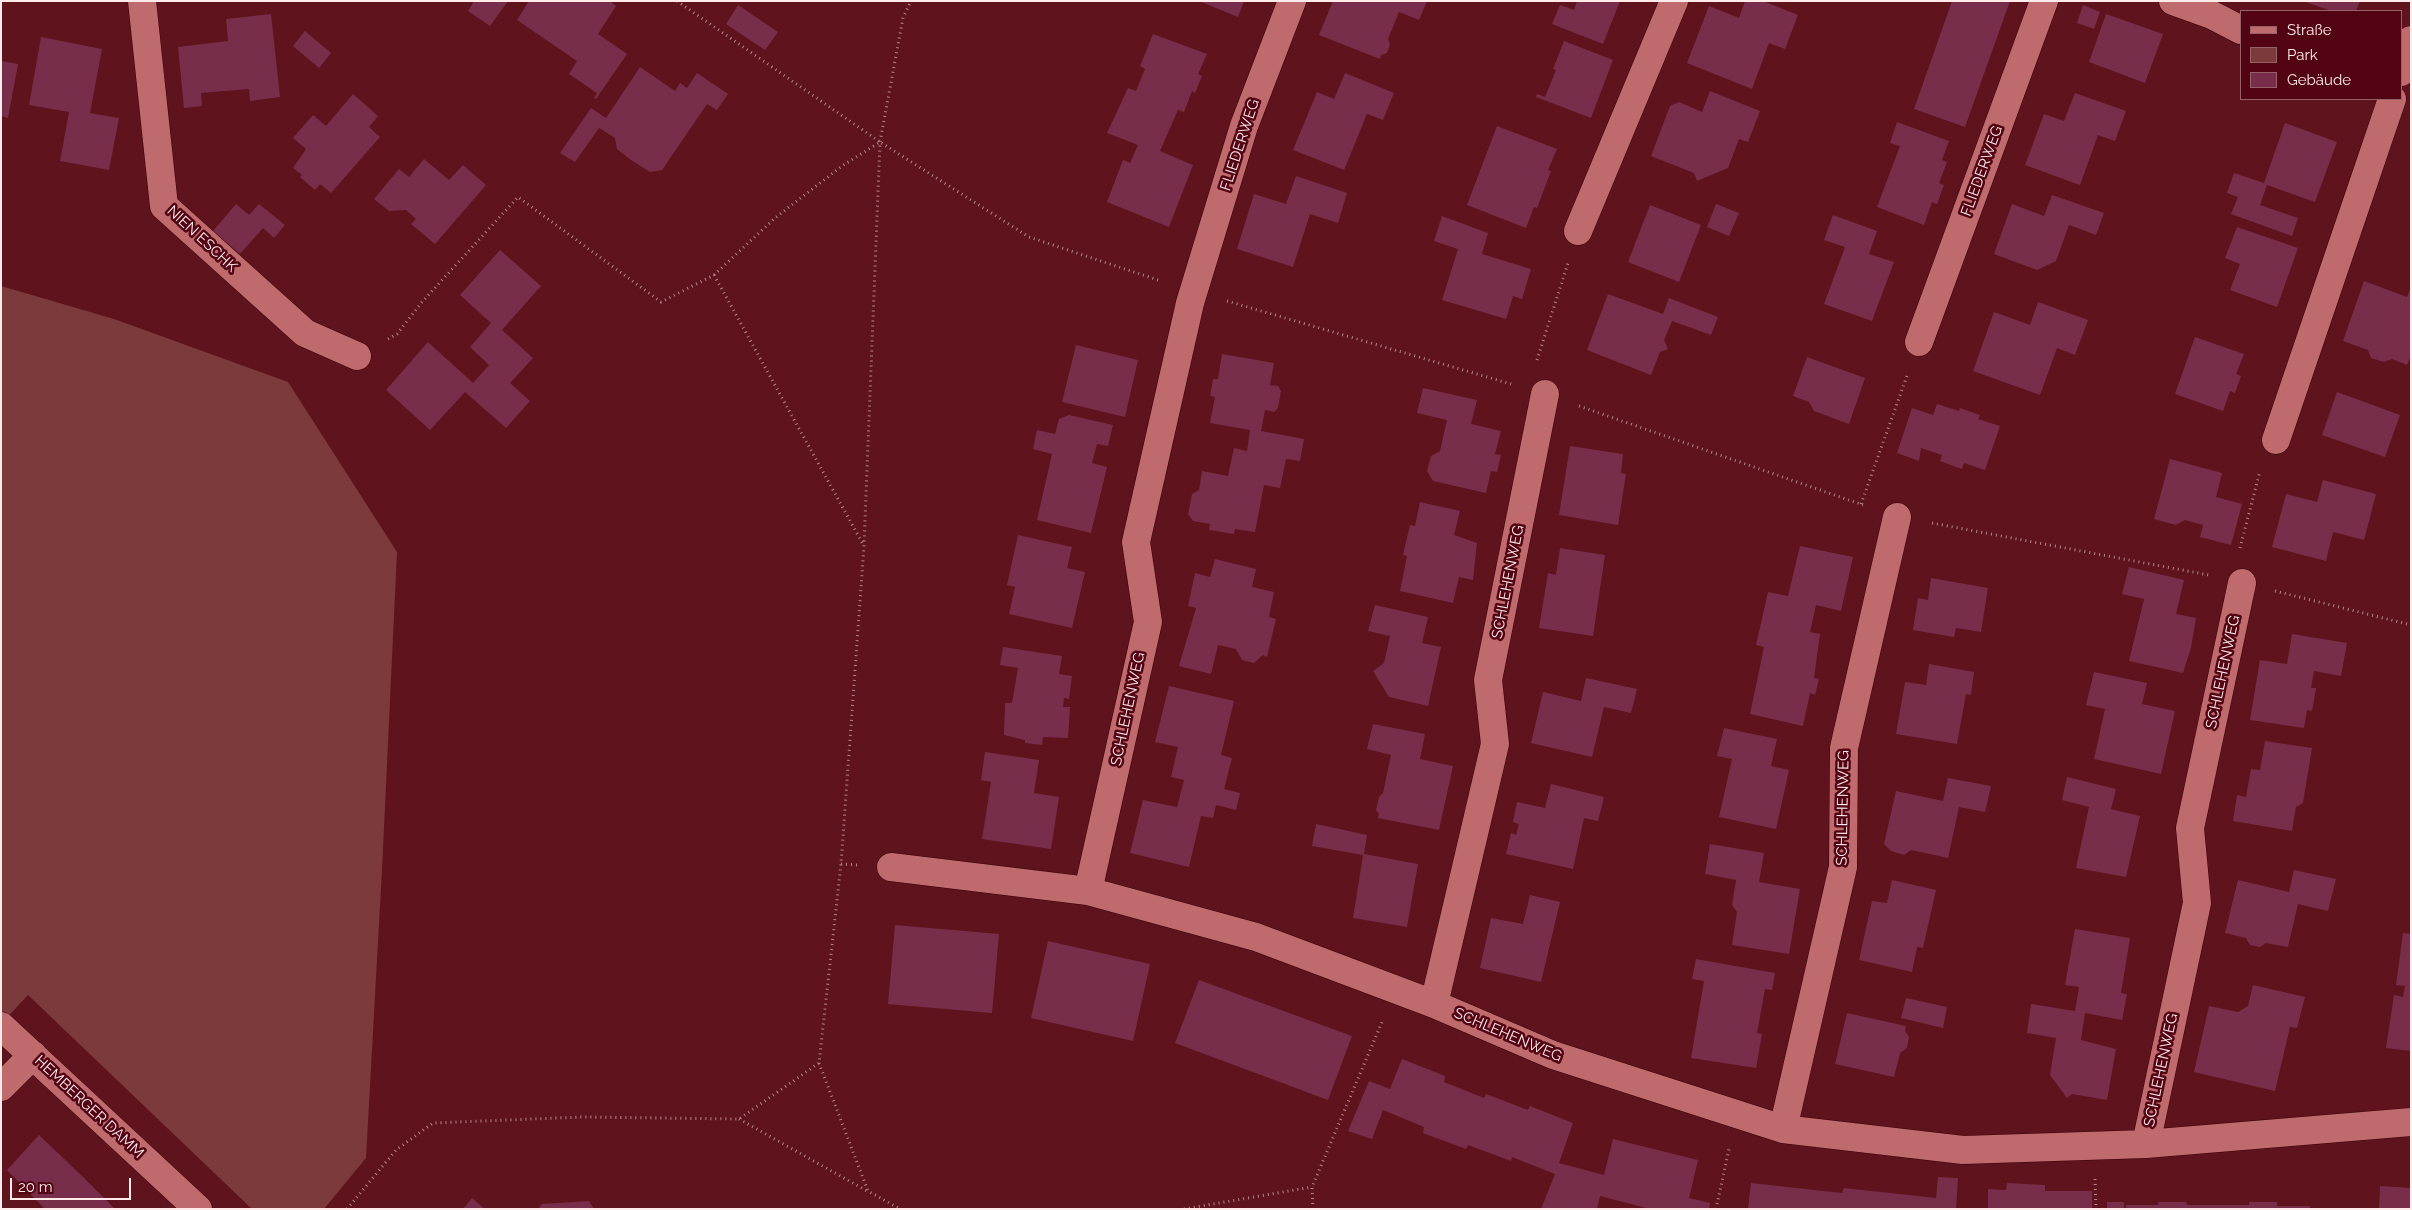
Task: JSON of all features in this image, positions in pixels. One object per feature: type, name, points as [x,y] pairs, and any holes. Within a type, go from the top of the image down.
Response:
[{"type":"street","name":"NIEN ESCHK","points":[[142,1],[164,206],[305,333],[357,356]]},
{"type":"street","name":"FLIEDERWEG","points":[[1193,292],[1244,126],[1292,1]]},
{"type":"street","points":[[1578,231],[1674,1]]},
{"type":"street","name":"FLIEDERWEG","points":[[1919,342],[2044,1]]},
{"type":"street","points":[[2173,1],[2212,15],[2240,29]]},
{"type":"street","points":[[2402,69],[2411,40]]},
{"type":"street","points":[[2276,440],[2392,105]]},
{"type":"street","name":"SCHLEHENWEG","points":[[1088,891],[1148,622],[1136,542],[1193,292]]},
{"type":"street","name":"SCHLEHENWEG","points":[[1434,1004],[1495,744],[1488,680],[1545,394]]},
{"type":"street","name":"SCHLEHENWEG","points":[[1783,1129],[1843,867],[1844,748],[1896,517]]},
{"type":"street","name":"SCHLEHENWEG","points":[[2146,1144],[2197,903],[2190,828],[2242,583]]},
{"type":"street","name":"SCHLEHENWEG","points":[[891,867],[1088,891],[1256,937],[1434,1004],[1553,1055],[1783,1129],[1964,1150],[2146,1144],[2411,1122]]},
{"type":"street","name":"HEMBERGER DAMM","points":[[1,1026],[198,1209]]},
{"type":"street","points":[[1,1087],[33,1055]]},
{"type":"path","points":[[677,1],[880,142]]},
{"type":"path","points":[[868,1191],[819,1063],[841,864],[864,546],[880,142],[903,18],[911,1]]},
{"type":"path","points":[[357,356],[397,334],[422,302],[518,198],[661,302],[714,275],[864,546]]},
{"type":"path","points":[[1537,361],[1578,231]]},
{"type":"path","points":[[1861,504],[1919,342]]},
{"type":"path","points":[[2239,551],[2261,466],[2276,440]]},
{"type":"path","points":[[1313,1209],[1312,1187],[1396,989]]},
{"type":"path","points":[[739,1119],[819,1063]]},
{"type":"path","points":[[1716,1209],[1737,1114]]},
{"type":"path","points":[[347,1209],[396,1150],[433,1123],[582,1117],[739,1119],[900,1209]]},
{"type":"path","points":[[1184,1209],[1312,1187]]},
{"type":"green space","points":[[1,286],[114,319],[288,382],[397,552],[366,1158],[324,1209],[252,1209],[28,995],[1,1024]]},
{"type":"building","points":[[474,1],[508,1],[490,26],[468,11]]},
{"type":"building","points":[[529,1],[610,1],[616,6],[598,34],[627,54],[596,99],[594,98],[597,93],[569,74],[577,61],[517,20]]},
{"type":"building","points":[[1199,1],[1244,1],[1238,17]]},
{"type":"building","points":[[1333,1],[1427,1],[1419,20],[1399,12],[1388,39],[1390,44],[1387,53],[1381,55],[1380,59],[1319,35]]},
{"type":"building","points":[[1577,1],[1620,1],[1603,44],[1552,24],[1560,5],[1574,10]]},
{"type":"building","points":[[1745,1],[1763,1],[1798,15],[1785,49],[1769,43],[1752,89],[1687,63],[1709,6],[1739,18]]},
{"type":"building","points":[[1952,1],[2010,1],[1965,127],[1914,109]]},
{"type":"building","points":[[2303,1],[2360,1],[2356,10],[2328,10]]},
{"type":"building","points":[[738,5],[778,32],[765,50],[726,24]]},
{"type":"building","points":[[2083,5],[2100,12],[2094,29],[2077,23]]},
{"type":"building","points":[[271,14],[280,97],[250,101],[249,89],[201,93],[202,106],[184,108],[178,47],[228,41],[226,19]]},
{"type":"building","points":[[2106,14],[2163,34],[2145,83],[2089,62]]},
{"type":"building","points":[[305,31],[331,53],[319,68],[293,46]]},
{"type":"building","points":[[1153,34],[1207,54],[1198,74],[1202,76],[1195,93],[1192,91],[1184,112],[1178,110],[1160,151],[1193,165],[1169,227],[1107,202],[1123,160],[1130,163],[1138,145],[1107,133],[1128,88],[1136,91],[1145,69],[1140,66]]},
{"type":"building","points":[[41,37],[102,49],[90,113],[119,118],[109,170],[60,161],[69,112],[29,105]]},
{"type":"building","points":[[1564,41],[1613,60],[1591,118],[1536,97],[1537,94],[1545,97],[1556,70],[1553,69]]},
{"type":"building","points":[[1,61],[18,64],[8,118],[1,116]]},
{"type":"building","points":[[640,67],[675,91],[680,83],[687,88],[697,73],[728,94],[717,110],[707,104],[662,170],[650,172],[631,160],[617,149],[615,138],[599,128],[575,162],[560,153],[591,108],[606,118]]},
{"type":"building","points":[[1345,73],[1394,93],[1383,120],[1367,114],[1344,170],[1293,150],[1317,92],[1334,99]]},
{"type":"building","points":[[1710,91],[1760,111],[1748,142],[1739,139],[1728,168],[1697,181],[1694,173],[1651,156],[1670,106],[1679,102],[1702,112]]},
{"type":"building","points":[[2075,93],[2126,111],[2115,141],[2098,135],[2080,185],[2025,165],[2044,114],[2064,121]]},
{"type":"building","points":[[353,94],[378,116],[369,127],[380,137],[331,193],[320,184],[315,190],[293,168],[306,149],[293,138],[313,115],[326,126]]},
{"type":"building","points":[[1897,122],[1949,141],[1942,160],[1947,162],[1939,183],[1944,185],[1937,204],[1932,202],[1924,225],[1877,207],[1900,146],[1890,143]]},
{"type":"building","points":[[2285,123],[2337,142],[2315,202],[2267,185],[2260,205],[2298,218],[2292,236],[2231,214],[2238,197],[2227,193],[2234,173],[2264,183]]},
{"type":"building","points":[[1497,126],[1557,149],[1548,170],[1551,171],[1537,208],[1534,207],[1526,228],[1467,205]]},
{"type":"building","points":[[424,159],[449,180],[463,165],[486,185],[435,244],[411,224],[416,219],[406,210],[389,211],[374,199],[399,169],[409,177]]},
{"type":"building","points":[[1296,176],[1347,193],[1338,223],[1310,214],[1293,267],[1237,249],[1254,194],[1286,204]]},
{"type":"building","points":[[2052,195],[2104,213],[2096,235],[2069,225],[2056,261],[2037,270],[1994,254],[2012,204],[2044,216]]},
{"type":"building","points":[[236,204],[249,215],[259,204],[285,225],[274,238],[263,228],[240,254],[213,231]]},
{"type":"building","points":[[1716,204],[1739,213],[1729,236],[1707,227]]},
{"type":"building","points":[[1650,205],[1701,225],[1679,282],[1628,262]]},
{"type":"building","points":[[1833,215],[1877,231],[1869,254],[1894,262],[1872,321],[1824,304],[1845,247],[1824,240]]},
{"type":"building","points":[[1442,216],[1488,233],[1482,254],[1531,269],[1522,299],[1513,296],[1506,319],[1442,300],[1458,249],[1434,241]]},
{"type":"building","points":[[2237,227],[2298,248],[2277,307],[2230,290],[2240,264],[2225,258]]},
{"type":"building","points":[[500,250],[541,286],[502,330],[533,358],[510,383],[530,401],[506,428],[465,392],[430,430],[386,390],[428,342],[473,383],[489,365],[470,347],[491,323],[460,295]]},
{"type":"building","points":[[2364,281],[2407,297],[2411,287],[2411,355],[2407,365],[2392,359],[2384,362],[2371,358],[2368,350],[2343,341]]},
{"type":"building","points":[[1608,294],[1663,314],[1669,298],[1718,317],[1711,335],[1672,321],[1664,340],[1668,349],[1660,352],[1651,375],[1587,350]]},
{"type":"building","points":[[2038,302],[2088,320],[2075,355],[2057,348],[2040,395],[1973,371],[1994,312],[2030,325]]},
{"type":"building","points":[[2195,337],[2244,354],[2236,374],[2241,376],[2235,393],[2230,391],[2223,411],[2175,394]]},
{"type":"building","points":[[1076,345],[1138,360],[1125,417],[1062,402]]},
{"type":"building","points":[[1222,354],[1274,363],[1270,385],[1278,386],[1281,391],[1278,408],[1274,412],[1265,410],[1261,431],[1304,439],[1300,461],[1286,459],[1280,488],[1264,485],[1255,532],[1235,529],[1234,534],[1209,530],[1210,524],[1193,521],[1188,514],[1192,494],[1199,490],[1202,471],[1228,476],[1234,448],[1247,451],[1250,430],[1210,423],[1215,397],[1210,396],[1213,379],[1218,379]]},
{"type":"building","points":[[1807,357],[1865,378],[1849,424],[1814,411],[1809,402],[1793,396]]},
{"type":"building","points":[[1423,388],[1477,400],[1471,424],[1501,431],[1495,454],[1501,455],[1497,472],[1491,471],[1486,493],[1433,481],[1427,471],[1431,456],[1440,451],[1447,420],[1417,413]]},
{"type":"building","points":[[2337,392],[2400,415],[2385,457],[2322,435]]},
{"type":"building","points":[[1937,404],[1959,411],[1960,408],[1980,415],[1978,419],[2000,426],[1985,470],[1964,463],[1962,469],[1940,461],[1942,455],[1921,448],[1919,461],[1897,453],[1912,408],[1933,415]]},
{"type":"building","points":[[1069,415],[1113,425],[1108,446],[1097,444],[1092,463],[1107,467],[1091,533],[1037,520],[1052,454],[1033,449],[1037,430],[1055,434],[1059,419]]},
{"type":"building","points":[[1570,446],[1623,454],[1621,473],[1626,474],[1618,525],[1559,515]]},
{"type":"building","points":[[2170,459],[2222,473],[2216,497],[2242,504],[2231,545],[2200,537],[2203,525],[2185,520],[2176,525],[2154,519]]},
{"type":"building","points":[[2323,480],[2376,494],[2364,540],[2333,532],[2326,561],[2272,547],[2286,494],[2317,502]]},
{"type":"building","points":[[1420,502],[1460,511],[1454,535],[1477,543],[1473,580],[1459,577],[1453,603],[1400,591],[1407,556],[1403,555],[1410,525],[1415,526]]},
{"type":"building","points":[[1018,535],[1072,547],[1067,568],[1085,572],[1072,628],[1009,614],[1015,587],[1007,585]]},
{"type":"building","points":[[1800,546],[1853,557],[1841,611],[1816,605],[1810,632],[1820,634],[1814,678],[1819,679],[1815,695],[1810,693],[1803,726],[1750,714],[1764,647],[1756,645],[1768,592],[1788,596]]},
{"type":"building","points":[[1560,548],[1605,555],[1593,636],[1539,628],[1548,573],[1556,575]]},
{"type":"building","points":[[1215,559],[1256,569],[1252,587],[1274,592],[1269,617],[1276,619],[1267,657],[1263,655],[1254,663],[1242,660],[1236,649],[1218,645],[1211,674],[1179,666],[1196,608],[1188,606],[1195,573],[1210,577]]},
{"type":"building","points":[[2129,567],[2184,580],[2176,614],[2196,618],[2191,648],[2183,673],[2129,661],[2144,599],[2122,594]]},
{"type":"building","points":[[1931,578],[1988,588],[1981,632],[1956,628],[1954,637],[1913,630],[1918,598],[1928,600]]},
{"type":"building","points":[[1375,605],[1428,617],[1422,643],[1441,647],[1428,706],[1389,697],[1373,671],[1384,663],[1390,636],[1368,631]]},
{"type":"building","points":[[2292,634],[2347,643],[2341,676],[2314,671],[2311,688],[2316,688],[2312,711],[2307,710],[2304,728],[2250,720],[2260,660],[2287,664]]},
{"type":"building","points":[[1003,647],[1062,656],[1059,674],[1072,676],[1069,699],[1064,698],[1063,707],[1070,707],[1068,738],[1043,737],[1042,745],[1025,743],[1025,740],[1004,735],[1005,703],[1012,703],[1018,668],[1000,665]]},
{"type":"building","points":[[1929,664],[1974,672],[1971,695],[1966,694],[1957,744],[1896,734],[1905,682],[1926,685]]},
{"type":"building","points":[[2094,672],[2147,683],[2142,704],[2175,711],[2161,774],[2094,759],[2105,709],[2086,705]]},
{"type":"building","points":[[1586,678],[1637,689],[1631,713],[1604,707],[1592,757],[1531,743],[1543,692],[1581,701]]},
{"type":"building","points":[[1169,686],[1234,701],[1221,755],[1232,758],[1224,789],[1240,793],[1236,810],[1216,805],[1213,818],[1201,816],[1189,867],[1130,853],[1143,800],[1177,807],[1184,780],[1171,777],[1178,747],[1155,742]]},
{"type":"building","points":[[1373,724],[1425,734],[1420,759],[1453,766],[1439,830],[1378,818],[1379,814],[1376,810],[1379,797],[1383,793],[1391,755],[1367,749]]},
{"type":"building","points":[[1724,728],[1777,739],[1771,766],[1789,770],[1776,829],[1719,817],[1732,759],[1717,756]]},
{"type":"building","points":[[2265,741],[2312,748],[2303,803],[2296,807],[2292,831],[2233,821],[2237,795],[2246,797],[2251,769],[2260,770]]},
{"type":"building","points":[[985,752],[1039,760],[1034,793],[1059,797],[1051,849],[982,839],[991,782],[981,780]]},
{"type":"building","points":[[2067,777],[2116,789],[2111,809],[2140,816],[2126,877],[2076,868],[2089,807],[2062,800]]},
{"type":"building","points":[[1948,778],[1991,786],[1985,812],[1959,807],[1948,858],[1911,850],[1904,855],[1891,851],[1884,844],[1896,791],[1943,801]]},
{"type":"building","points":[[1551,784],[1604,797],[1598,821],[1584,818],[1573,869],[1506,854],[1511,833],[1516,835],[1519,824],[1513,822],[1517,802],[1545,808]]},
{"type":"building","points":[[1316,824],[1367,835],[1364,854],[1418,864],[1407,927],[1353,918],[1363,855],[1312,846]]},
{"type":"building","points":[[1710,844],[1764,853],[1759,882],[1800,889],[1789,954],[1732,945],[1737,912],[1732,905],[1736,880],[1705,874]]},
{"type":"building","points":[[2294,870],[2336,879],[2328,911],[2298,904],[2288,947],[2266,943],[2260,947],[2250,945],[2246,938],[2225,933],[2238,880],[2289,892]]},
{"type":"building","points":[[1892,880],[1936,890],[1923,948],[1917,947],[1912,972],[1859,960],[1872,901],[1887,903]]},
{"type":"building","points":[[1530,895],[1560,902],[1541,982],[1480,968],[1491,918],[1523,924]]},
{"type":"building","points":[[895,925],[999,934],[992,1013],[888,1004]]},
{"type":"building","points":[[2075,929],[2130,938],[2121,993],[2127,994],[2122,1020],[2085,1013],[2081,1040],[2116,1049],[2107,1100],[2072,1094],[2067,1098],[2050,1075],[2056,1038],[2027,1033],[2031,1004],[2075,1011],[2079,987],[2065,985]]},
{"type":"building","points":[[2403,933],[2411,934],[2411,1051],[2386,1048],[2394,995],[2403,997],[2405,986],[2396,985]]},
{"type":"building","points":[[1048,941],[1150,964],[1133,1041],[1031,1018]]},
{"type":"building","points":[[1696,959],[1775,973],[1772,990],[1765,989],[1757,1033],[1762,1034],[1756,1068],[1691,1058],[1704,981],[1692,979]]},
{"type":"building","points":[[1199,980],[1352,1036],[1328,1100],[1175,1043]]},
{"type":"building","points":[[2253,985],[2305,997],[2297,1028],[2290,1027],[2275,1091],[2194,1072],[2209,1006],[2238,1012],[2248,1006]]},
{"type":"building","points":[[1906,998],[1947,1007],[1943,1028],[1901,1018]]},
{"type":"building","points":[[1847,1013],[1906,1026],[1905,1031],[1909,1037],[1907,1048],[1900,1053],[1894,1077],[1835,1064]]},
{"type":"building","points":[[1402,1059],[1445,1076],[1444,1082],[1484,1098],[1486,1094],[1528,1110],[1530,1106],[1573,1123],[1559,1163],[1604,1175],[1613,1139],[1698,1160],[1689,1198],[1710,1203],[1709,1209],[1650,1209],[1600,1196],[1597,1209],[1541,1209],[1555,1174],[1512,1157],[1511,1161],[1468,1145],[1466,1149],[1423,1133],[1424,1127],[1383,1110],[1372,1139],[1348,1131],[1369,1081],[1390,1089]]},
{"type":"building","points":[[39,1135],[115,1209],[45,1209],[7,1170]]},
{"type":"building","points":[[1938,1177],[1958,1178],[1956,1209],[1748,1209],[1751,1183],[1842,1193],[1844,1188],[1936,1198]]},
{"type":"building","points":[[2007,1183],[2045,1185],[2045,1191],[2092,1191],[2092,1209],[1988,1209],[1988,1189],[2006,1190]]},
{"type":"building","points":[[2380,1186],[2411,1188],[2411,1209],[2379,1209]]},
{"type":"building","points":[[472,1198],[485,1209],[463,1209]]},
{"type":"building","points":[[589,1201],[594,1209],[538,1209],[542,1204]]},
{"type":"building","points":[[2107,1202],[2124,1202],[2124,1209],[2107,1209]]},
{"type":"building","points":[[2158,1202],[2186,1202],[2187,1205],[2249,1205],[2249,1202],[2277,1202],[2277,1206],[2310,1206],[2310,1209],[2126,1209],[2126,1205],[2158,1205]]}]
